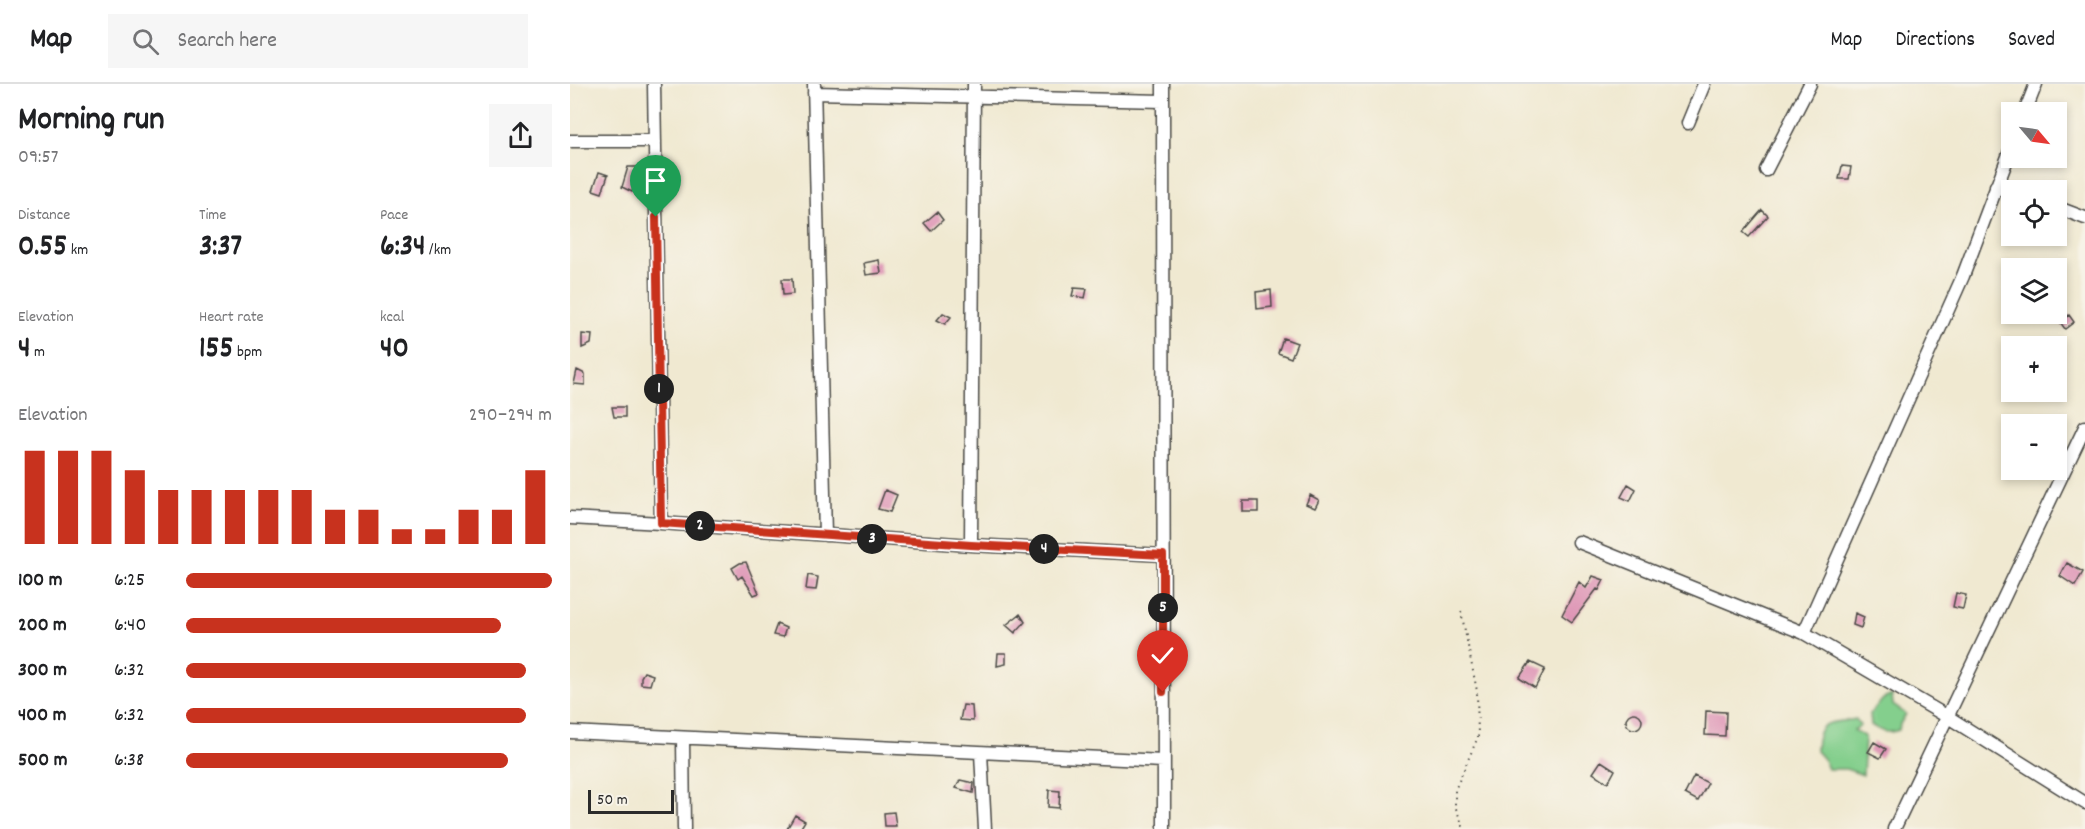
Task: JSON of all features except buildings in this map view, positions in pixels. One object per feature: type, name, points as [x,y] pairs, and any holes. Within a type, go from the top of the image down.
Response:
[{"type":"street","points":[[654,84],[661,523]]},
{"type":"street","points":[[1163,84],[1164,829]]},
{"type":"street","points":[[1688,123],[1704,84]]},
{"type":"street","points":[[1766,170],[1809,84]]},
{"type":"street","points":[[2029,102],[2036,84]]},
{"type":"street","points":[[825,536],[814,89],[974,90],[1163,101]]},
{"type":"street","points":[[971,545],[974,90]]},
{"type":"street","points":[[570,141],[655,141]]},
{"type":"street","points":[[1804,633],[1963,276],[2003,168]]},
{"type":"street","points":[[1996,186],[2001,188]]},
{"type":"street","points":[[2067,211],[2085,218]]},
{"type":"street","points":[[1894,829],[2085,427]]},
{"type":"street","points":[[570,518],[825,536],[1163,555]]},
{"type":"street","points":[[1579,542],[1804,633],[1948,717],[2085,803]]},
{"type":"street","points":[[570,732],[1163,761]]},
{"type":"street","points":[[683,738],[684,829]]},
{"type":"street","points":[[981,753],[985,829]]},
{"type":"path","points":[[1461,611],[1477,691],[1478,737],[1455,790],[1455,806],[1464,829]]},
{"type":"green space","points":[[1892,695],[1893,705],[1906,714],[1899,730],[1885,732],[1871,725],[1870,714],[1883,699]]},
{"type":"green space","points":[[1856,719],[1860,726],[1854,730],[1865,737],[1863,775],[1846,769],[1828,769],[1816,751],[1819,733],[1826,725]]},
{"type":"route","points":[[656,217],[661,523],[825,536],[1163,555],[1163,692]]}]
